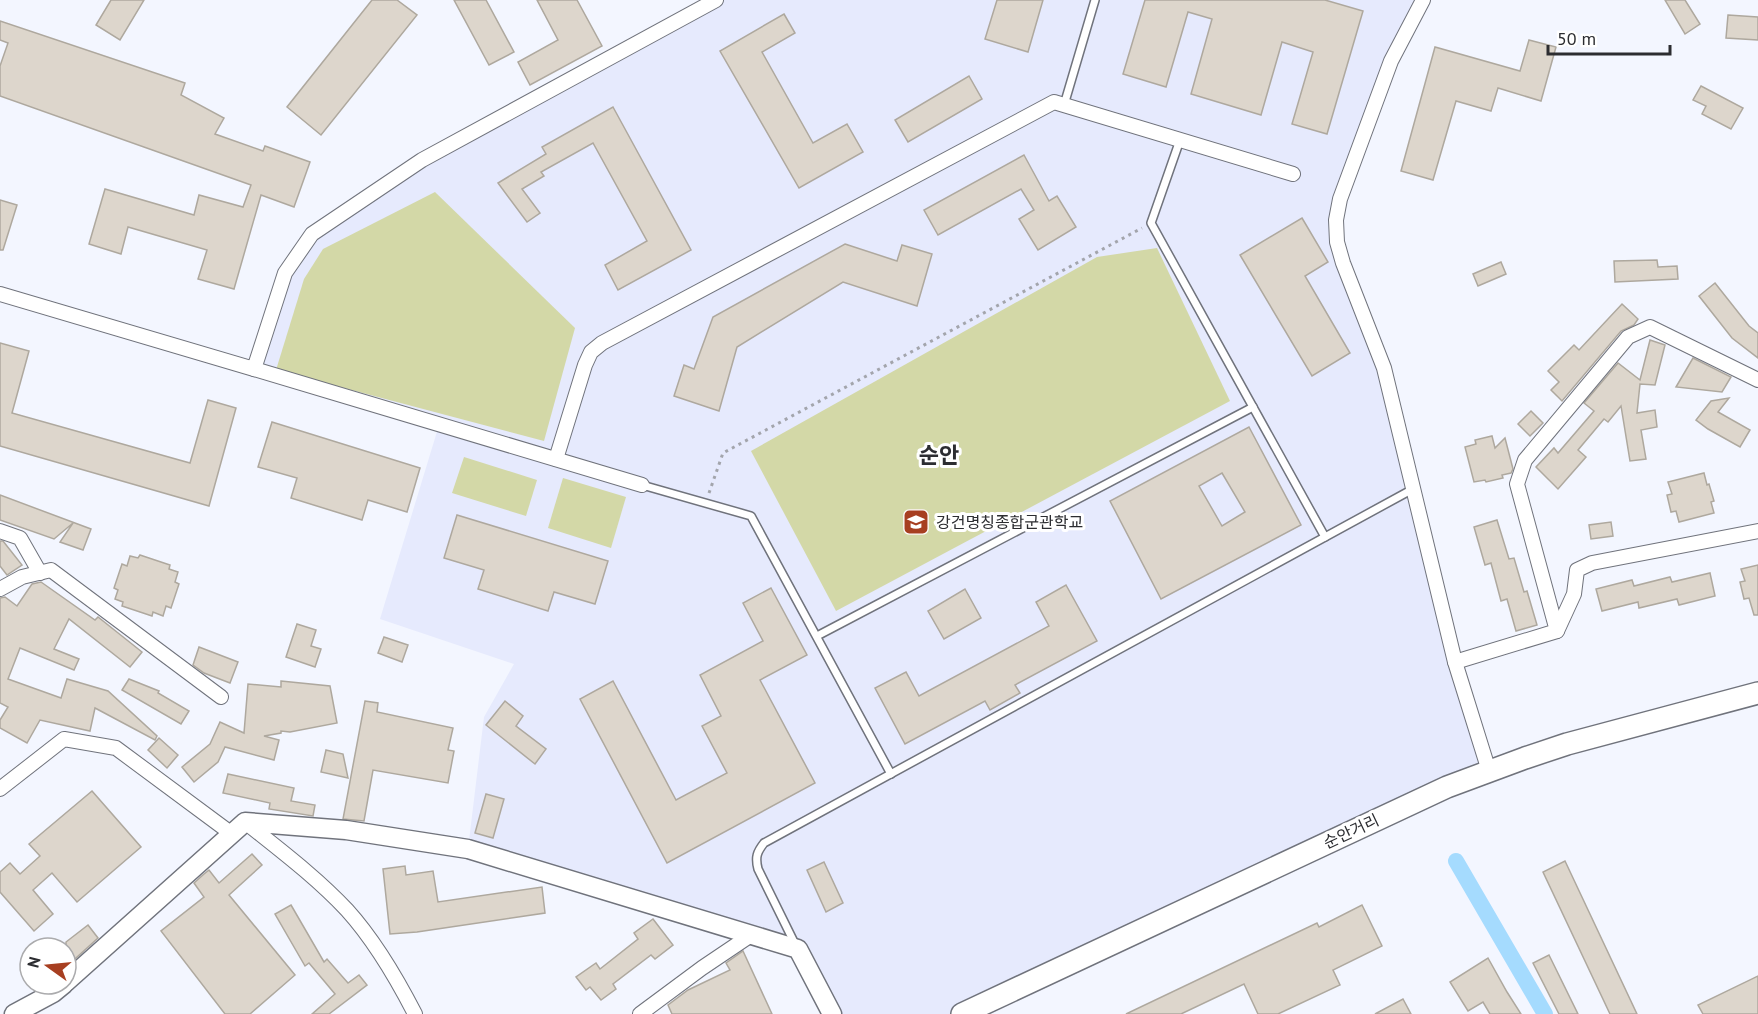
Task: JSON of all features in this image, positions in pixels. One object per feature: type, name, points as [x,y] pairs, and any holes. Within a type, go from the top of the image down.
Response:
[{"type":"main road","name":"순안거리","points":[[962,1014],[1447,787],[1567,744],[1758,693]]},
{"type":"street","points":[[254,369],[285,273],[312,234],[422,160],[716,0]]},
{"type":"street","points":[[1423,0],[1391,61],[1340,199],[1336,220],[1337,242],[1384,368],[1455,662],[1489,771]]},
{"type":"street","points":[[556,459],[585,364],[591,352],[602,343],[1054,102],[1293,174]]},
{"type":"street","points":[[0,294],[642,485]]},
{"type":"street","points":[[1557,631],[1517,484],[1526,460],[1628,337],[1650,327],[1758,380]]},
{"type":"street","points":[[0,531],[20,538],[40,573]]},
{"type":"street","points":[[1455,662],[1557,631],[1574,594],[1577,570],[1592,563],[1758,531]]},
{"type":"street","points":[[0,589],[22,577],[51,570],[221,697]]},
{"type":"street","points":[[0,789],[64,739],[116,748],[309,873],[348,911],[389,965],[415,1014]]},
{"type":"street","points":[[78,971],[238,828],[346,830],[468,849],[798,950],[832,1014]]},
{"type":"street","points":[[640,1014],[751,935]]},
{"type":"street","points":[[14,1014],[47,996]]},
{"type":"lane","points":[[1064,105],[1095,0]]},
{"type":"lane","points":[[1180,140],[1151,223],[1325,537]]},
{"type":"lane","points":[[817,636],[1253,407]]},
{"type":"lane","points":[[642,485],[751,516],[891,774]]},
{"type":"lane","points":[[798,950],[758,869],[757,851],[764,843],[1413,489]]},
{"type":"path","points":[[705,503],[723,453],[1151,223]]},
{"type":"shaded area","name":"강건명칭종합군관학교","points":[[716,0],[1423,0],[1391,61],[1336,220],[1384,368],[1489,771],[962,1014],[832,1014],[798,949],[468,849],[484,717],[514,664],[380,619],[439,425],[254,369],[285,273],[312,234],[422,160]]},
{"type":"green space","points":[[435,192],[575,328],[544,441],[276,370],[304,279],[323,249]]},
{"type":"green space","points":[[1157,248],[1230,401],[836,611],[751,451],[1097,257]]},
{"type":"green space","points":[[464,457],[537,480],[526,516],[452,493]]},
{"type":"green space","points":[[563,478],[626,497],[611,548],[548,528]]},
{"type":"building","points":[[111,0],[144,0],[120,40],[96,25]]},
{"type":"building","points":[[372,0],[397,0],[417,15],[321,135],[287,107]]},
{"type":"building","points":[[454,0],[486,0],[514,52],[489,65]]},
{"type":"building","points":[[537,0],[577,0],[602,46],[530,85],[518,62],[558,40]]},
{"type":"building","points":[[997,0],[1043,0],[1028,52],[985,39]]},
{"type":"building","points":[[1145,0],[1325,0],[1363,11],[1327,134],[1292,124],[1313,52],[1282,42],[1261,115],[1191,94],[1212,19],[1188,12],[1166,87],[1123,74]]},
{"type":"building","points":[[1665,0],[1685,0],[1700,24],[1685,34]]},
{"type":"building","points":[[784,14],[795,33],[762,52],[813,143],[847,124],[863,152],[799,188],[720,51]]},
{"type":"building","points":[[1728,15],[1758,17],[1758,40],[1726,38]]},
{"type":"building","points":[[0,21],[185,83],[181,95],[224,118],[215,134],[263,151],[265,146],[310,162],[294,207],[261,195],[234,289],[198,279],[207,250],[128,227],[121,254],[89,244],[105,189],[194,215],[199,195],[243,207],[251,185],[0,96],[0,66],[8,43],[0,40]]},
{"type":"building","points":[[1529,40],[1556,47],[1541,101],[1498,88],[1491,111],[1456,101],[1433,180],[1401,171],[1435,47],[1520,71]]},
{"type":"building","points":[[969,76],[982,99],[908,142],[895,120]]},
{"type":"building","points":[[1701,86],[1743,108],[1731,129],[1702,114],[1706,106],[1693,100]]},
{"type":"building","points":[[613,107],[691,250],[618,290],[605,265],[647,241],[593,143],[541,172],[544,176],[522,189],[540,213],[527,222],[498,183],[546,154],[542,147]]},
{"type":"building","points":[[1024,155],[1049,201],[1057,196],[1076,227],[1038,250],[1019,219],[1034,210],[1021,189],[938,235],[924,210]]},
{"type":"building","points":[[0,200],[17,205],[3,250],[0,250]]},
{"type":"building","points":[[1302,218],[1328,262],[1305,276],[1350,353],[1312,376],[1240,255]]},
{"type":"building","points":[[845,244],[897,261],[902,245],[932,254],[917,306],[843,282],[737,347],[719,411],[674,396],[684,365],[694,369],[713,317]]},
{"type":"building","points":[[1657,260],[1658,267],[1677,266],[1678,279],[1615,282],[1614,261]]},
{"type":"building","points":[[1501,262],[1506,274],[1478,286],[1473,274]]},
{"type":"building","points":[[1715,283],[1749,326],[1758,333],[1758,358],[1732,338],[1699,296]]},
{"type":"building","points":[[1622,304],[1638,319],[1634,325],[1621,331],[1562,401],[1551,390],[1559,382],[1548,371],[1574,345],[1579,350]]},
{"type":"building","points":[[1650,340],[1665,345],[1655,385],[1640,384],[1637,413],[1655,410],[1657,427],[1641,430],[1646,459],[1630,461],[1621,406],[1608,422],[1604,419],[1578,450],[1586,457],[1558,489],[1536,467],[1554,448],[1558,453],[1594,411],[1584,403],[1618,363],[1640,380]]},
{"type":"building","points":[[0,343],[29,351],[12,413],[190,463],[208,400],[236,408],[209,506],[0,446]]},
{"type":"building","points":[[1693,358],[1731,377],[1722,392],[1676,387]]},
{"type":"building","points":[[1729,398],[1718,412],[1750,430],[1740,447],[1696,420],[1711,401]]},
{"type":"building","points":[[1531,411],[1543,423],[1530,436],[1518,424]]},
{"type":"building","points":[[272,422],[420,468],[407,512],[368,500],[362,520],[291,498],[297,478],[258,467]]},
{"type":"building","points":[[1249,427],[1301,525],[1161,599],[1110,501]],"holes":[[[1222,473],[1245,512],[1222,526],[1199,486]]]},
{"type":"building","points":[[1492,436],[1495,448],[1505,438],[1513,469],[1511,473],[1502,475],[1503,478],[1474,482],[1465,447],[1476,444],[1475,440]]},
{"type":"building","points":[[1704,473],[1714,501],[1711,502],[1714,513],[1679,522],[1676,511],[1671,512],[1667,495],[1672,494],[1668,482]]},
{"type":"building","points":[[0,495],[91,529],[83,550],[60,542],[73,523],[54,539],[0,520]]},
{"type":"building","points":[[457,515],[608,561],[595,604],[554,592],[548,611],[478,589],[484,570],[444,558]]},
{"type":"building","points":[[1497,520],[1509,559],[1514,558],[1524,592],[1527,591],[1537,625],[1516,631],[1507,599],[1501,601],[1491,563],[1485,565],[1474,527]]},
{"type":"building","points":[[1611,522],[1613,536],[1591,539],[1589,525]]},
{"type":"building","points":[[0,541],[3,541],[22,565],[7,575],[0,566]]},
{"type":"building","points":[[140,555],[170,565],[169,569],[178,572],[175,582],[179,584],[171,608],[166,606],[163,616],[153,612],[152,616],[122,606],[123,602],[115,599],[118,590],[114,588],[122,564],[127,566],[130,556],[138,558]]},
{"type":"building","points":[[1758,565],[1758,615],[1754,615],[1749,598],[1744,599],[1740,582],[1745,581],[1741,569]]},
{"type":"building","points":[[1710,573],[1715,596],[1679,605],[1677,599],[1639,608],[1638,602],[1602,611],[1596,589],[1632,580],[1634,586],[1670,577],[1672,582]]},
{"type":"building","points":[[41,582],[95,620],[98,617],[142,652],[130,667],[69,619],[54,649],[79,659],[74,670],[20,648],[8,679],[61,698],[67,679],[108,691],[157,736],[155,740],[95,708],[90,731],[40,720],[27,743],[0,728],[0,720],[8,707],[0,703],[0,598],[5,597],[17,606],[32,584]]},
{"type":"building","points":[[1066,585],[1097,641],[1015,685],[1020,693],[990,710],[985,701],[905,744],[875,688],[906,672],[919,696],[1049,626],[1036,602]]},
{"type":"building","points":[[771,588],[807,655],[760,680],[815,783],[667,863],[580,699],[613,681],[676,800],[727,773],[702,726],[721,716],[700,675],[763,641],[743,603]]},
{"type":"building","points":[[965,589],[981,618],[944,639],[928,611]]},
{"type":"building","points":[[297,624],[316,630],[311,646],[321,649],[315,667],[286,657]]},
{"type":"building","points":[[384,637],[408,645],[402,662],[378,653]]},
{"type":"building","points":[[199,647],[238,662],[230,683],[204,673],[193,665]]},
{"type":"building","points":[[129,679],[159,691],[158,693],[189,711],[181,724],[122,690]]},
{"type":"building","points":[[281,681],[330,686],[337,723],[290,732],[281,731],[281,733],[264,736],[279,740],[274,760],[225,747],[218,762],[194,782],[182,767],[210,744],[220,722],[244,733],[248,684],[281,687]]},
{"type":"building","points":[[365,701],[378,703],[377,712],[453,728],[448,750],[454,751],[448,783],[373,770],[364,821],[343,819]]},
{"type":"building","points":[[505,701],[523,716],[516,726],[546,749],[535,764],[486,725]]},
{"type":"building","points":[[159,738],[178,755],[167,768],[148,750]]},
{"type":"building","points":[[326,750],[343,754],[348,778],[321,772]]},
{"type":"building","points":[[228,774],[294,788],[291,801],[315,805],[313,816],[269,809],[270,803],[223,793]]},
{"type":"building","points":[[92,791],[141,847],[77,902],[52,873],[33,890],[53,914],[34,931],[0,892],[0,872],[10,863],[20,874],[40,856],[29,844]]},
{"type":"building","points":[[486,794],[504,799],[493,838],[475,833]]},
{"type":"building","points":[[252,854],[262,865],[229,895],[295,975],[250,1014],[225,1014],[161,931],[204,897],[194,883],[204,874],[209,870],[219,883]]},
{"type":"building","points":[[1565,861],[1637,1014],[1610,1014],[1543,872]]},
{"type":"building","points":[[824,862],[843,903],[826,912],[807,870]]},
{"type":"building","points":[[405,866],[406,875],[433,871],[438,902],[542,887],[545,913],[390,934],[383,869]]},
{"type":"building","points":[[291,905],[324,962],[327,959],[348,983],[359,975],[367,985],[329,1014],[312,1014],[335,994],[309,963],[305,966],[275,914]]},
{"type":"building","points":[[1362,905],[1382,946],[1333,970],[1340,985],[1278,1014],[1258,1014],[1244,984],[1181,1014],[1126,1014],[1317,923],[1319,927]]},
{"type":"building","points":[[653,919],[673,945],[655,959],[651,955],[613,984],[616,989],[601,1000],[590,987],[586,990],[576,977],[596,963],[600,969],[638,939],[634,933]]},
{"type":"building","points":[[88,925],[98,938],[78,956],[78,936],[74,936]]},
{"type":"building","points":[[743,951],[772,1014],[672,1014],[668,1005],[688,990],[730,970],[726,963]]},
{"type":"building","points":[[1549,955],[1578,1014],[1559,1014],[1533,963]]},
{"type":"building","points":[[1488,958],[1521,1014],[1490,1014],[1483,1002],[1468,1011],[1450,982]]},
{"type":"building","points":[[1758,976],[1758,1014],[1703,1014],[1698,1005]]},
{"type":"building","points":[[1403,999],[1411,1014],[1375,1014]]},
{"type":"waterway","points":[[1456,861],[1545,1014]]},
{"type":"place","name":"강건명칭종합군관학교","points":[[916,522]]},
{"type":"district","name":"순안","points":[[939,455]]}]
